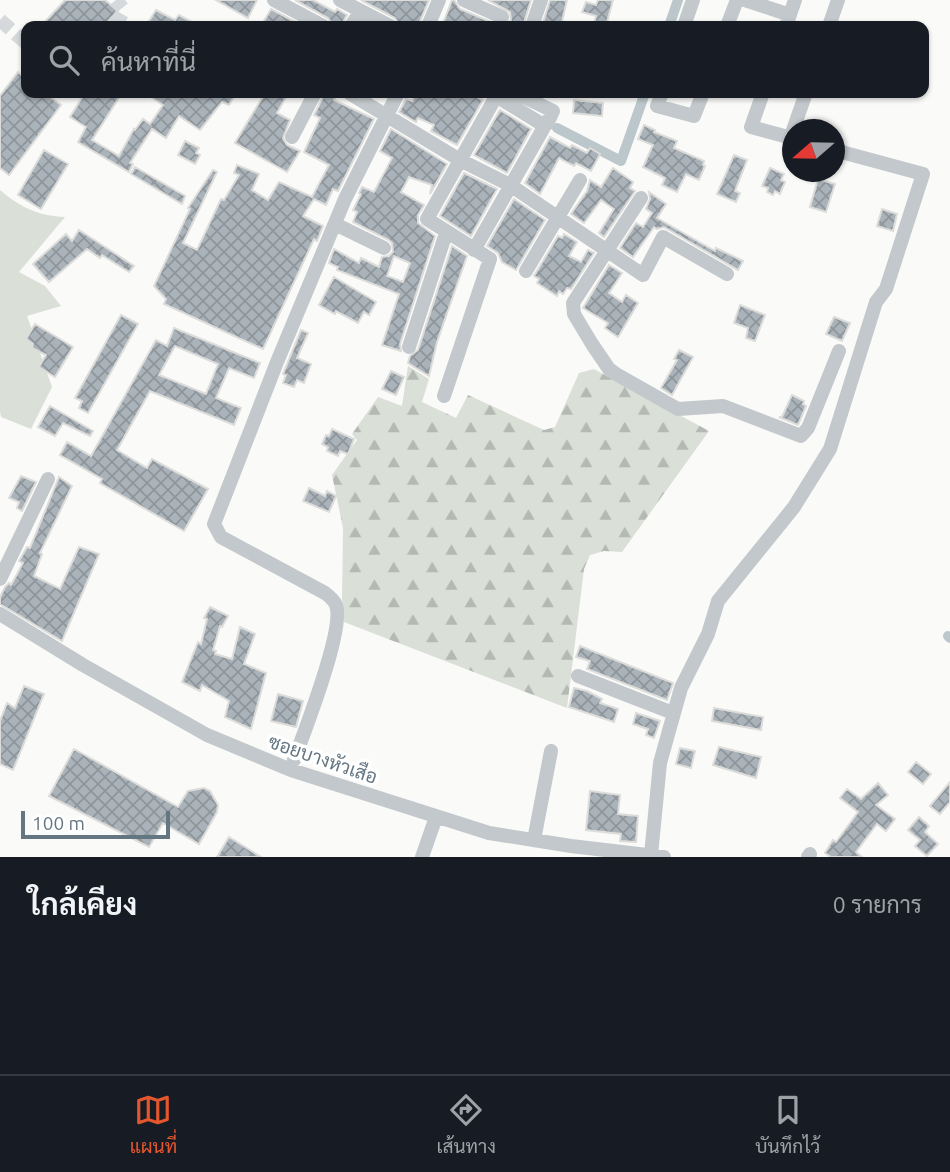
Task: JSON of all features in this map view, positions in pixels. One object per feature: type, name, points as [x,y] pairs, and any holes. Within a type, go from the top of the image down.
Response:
[{"type":"street","points":[[274,0],[314,21]]},
{"type":"street","points":[[340,0],[380,21]]},
{"type":"street","points":[[430,21],[439,0]]},
{"type":"street","points":[[464,0],[502,17]]},
{"type":"street","points":[[534,21],[541,0]]},
{"type":"street","points":[[689,21],[693,0]]},
{"type":"street","points":[[729,21],[737,0]]},
{"type":"street","points":[[745,0],[788,21],[795,0]]},
{"type":"street","points":[[831,21],[838,0]]},
{"type":"street","points":[[354,21],[361,11]]},
{"type":"street","points":[[292,137],[312,98]]},
{"type":"street","points":[[358,98],[460,160],[510,185],[643,275],[663,237],[727,274]]},
{"type":"street","points":[[293,765],[332,642],[336,606],[325,593],[220,537],[214,524],[277,362],[335,224],[395,98]]},
{"type":"street","points":[[444,396],[490,259],[427,219],[495,98]]},
{"type":"street","points":[[474,250],[542,127],[503,98]]},
{"type":"street","points":[[526,98],[552,111],[547,124]]},
{"type":"street","points":[[660,98],[657,106],[694,116],[701,98]]},
{"type":"street","points":[[761,98],[751,127],[782,132]]},
{"type":"street","points":[[797,119],[804,98]]},
{"type":"street","points":[[657,856],[660,763],[673,713],[686,678],[708,634],[718,601],[794,507],[830,449],[876,302],[886,289],[923,174],[845,153]]},
{"type":"street","points":[[526,271],[580,180]]},
{"type":"street","points":[[641,198],[573,303],[574,314],[608,369],[678,409],[723,406],[801,436],[808,428],[839,351]]},
{"type":"street","points":[[335,224],[384,248]]},
{"type":"street","points":[[410,347],[446,233]]},
{"type":"street","points":[[0,579],[48,480]]},
{"type":"street","name":"ซอยบางหัวเสือ","points":[[0,614],[83,665],[207,735],[436,817],[489,832],[657,856]]},
{"type":"street","points":[[578,677],[673,713]]},
{"type":"street","points":[[534,840],[551,751]]},
{"type":"street","points":[[422,857],[436,817]]},
{"type":"green space","points":[[0,190],[30,210],[65,217],[19,272],[45,286],[61,306],[27,316],[52,387],[31,429],[1,417],[0,411]]},
{"type":"green space","points":[[408,366],[429,379],[422,402],[456,418],[468,395],[544,430],[555,427],[579,373],[594,369],[709,431],[622,552],[604,551],[590,555],[584,569],[567,708],[344,622],[343,528],[332,475],[357,440],[352,434],[378,397],[402,406]]},
{"type":"building","points":[[65,0],[105,0],[118,11],[109,21],[46,21]]},
{"type":"building","points":[[216,0],[257,0],[248,18]]},
{"type":"building","points":[[295,0],[313,0],[347,15],[344,21],[330,21]]},
{"type":"building","points":[[361,0],[429,0],[420,21],[397,21]]},
{"type":"building","points":[[454,0],[460,9],[488,21],[444,21]]},
{"type":"building","points":[[488,0],[531,0],[525,21],[510,21],[510,12]]},
{"type":"building","points":[[550,0],[567,0],[562,21],[544,21]]},
{"type":"building","points":[[598,0],[613,0],[607,21],[595,21],[596,16],[582,12],[586,2],[596,5]]},
{"type":"building","points":[[271,9],[294,21],[264,21]]},
{"type":"building","points":[[156,10],[175,20],[179,15],[190,21],[149,21]]},
{"type":"building","points":[[18,72],[21,75],[21,98],[52,98],[61,105],[9,175],[0,168],[0,96]]},
{"type":"building","points":[[82,98],[119,98],[92,140],[119,156],[134,129],[143,119],[150,124],[163,105],[152,98],[233,98],[229,105],[222,102],[200,130],[179,116],[166,138],[152,129],[130,163],[133,164],[129,172],[78,142],[86,127],[70,117]]},
{"type":"building","points":[[262,98],[285,98],[277,113],[290,120],[283,138],[287,145],[300,151],[287,172],[235,143]]},
{"type":"building","points":[[322,98],[335,98],[334,100],[374,119],[338,191],[333,189],[326,205],[314,199],[303,216],[323,226],[317,241],[314,239],[263,349],[164,304],[166,299],[154,286],[190,209],[188,208],[213,170],[217,172],[183,243],[197,250],[221,199],[224,200],[239,175],[234,173],[237,165],[259,174],[252,190],[268,200],[279,182],[312,197],[329,165],[304,152],[320,118],[314,115]]},
{"type":"building","points":[[414,98],[483,100],[457,145],[431,131],[434,125],[418,118],[416,122],[399,112],[406,99],[412,101]]},
{"type":"building","points":[[574,100],[603,103],[602,116],[573,113]]},
{"type":"building","points":[[500,110],[531,129],[507,173],[474,155]]},
{"type":"building","points":[[644,125],[677,141],[674,148],[704,161],[705,166],[699,180],[686,174],[677,192],[662,185],[665,178],[643,167],[653,145],[638,139]]},
{"type":"building","points":[[391,129],[447,164],[430,194],[432,185],[409,177],[401,192],[424,205],[418,215],[418,223],[435,236],[400,344],[401,351],[382,345],[399,294],[337,270],[338,267],[329,263],[334,249],[359,263],[361,258],[379,267],[382,257],[393,252],[389,240],[353,222],[357,212],[353,210],[362,187],[374,192],[392,158],[380,151]],"holes":[[[394,256],[410,263],[403,282],[387,276]]]},
{"type":"building","points":[[550,137],[570,148],[572,145],[587,153],[590,148],[600,154],[591,171],[559,158],[540,194],[525,183]]},
{"type":"building","points":[[185,141],[199,148],[196,153],[200,155],[195,164],[178,155]]},
{"type":"building","points":[[44,150],[68,164],[41,209],[18,195]]},
{"type":"building","points":[[734,155],[747,160],[735,191],[740,193],[736,202],[717,194]]},
{"type":"building","points":[[135,167],[185,196],[182,204],[131,174]]},
{"type":"building","points":[[613,168],[633,182],[630,188],[635,191],[604,237],[599,233],[614,209],[601,200],[584,223],[571,214],[587,191],[590,180],[601,187]]},
{"type":"building","points":[[770,168],[782,173],[781,180],[785,182],[780,194],[775,191],[773,195],[767,192],[768,188],[762,186]]},
{"type":"building","points":[[464,173],[497,189],[471,236],[440,216]]},
{"type":"building","points":[[817,182],[835,184],[826,212],[810,207]]},
{"type":"building","points":[[649,192],[666,204],[657,218],[715,251],[716,248],[743,261],[738,270],[664,227],[654,227],[633,257],[620,248],[636,223],[643,227],[652,213],[646,209],[650,199]]},
{"type":"building","points":[[514,199],[545,220],[516,270],[502,262],[498,253],[487,246]]},
{"type":"building","points":[[882,209],[897,214],[893,231],[877,226]]},
{"type":"building","points":[[79,230],[134,266],[129,272],[87,249],[49,282],[33,264],[66,234],[72,241]]},
{"type":"building","points":[[564,234],[577,242],[569,256],[581,262],[588,250],[594,253],[571,289],[567,288],[563,294],[559,291],[557,296],[537,283],[539,279],[534,276],[558,236],[562,238]]},
{"type":"building","points":[[452,246],[467,256],[437,342],[429,376],[408,363],[410,356],[418,350]]},
{"type":"building","points":[[609,265],[622,273],[609,293],[622,302],[626,295],[638,303],[618,337],[605,328],[608,323],[583,308]]},
{"type":"building","points":[[334,277],[376,302],[369,315],[364,312],[358,323],[319,305]]},
{"type":"building","points":[[740,305],[765,315],[755,341],[746,338],[748,328],[734,323]]},
{"type":"building","points":[[121,315],[138,324],[88,413],[79,408],[82,401],[75,398]]},
{"type":"building","points":[[834,317],[850,323],[842,341],[826,334]]},
{"type":"building","points":[[35,324],[73,347],[55,377],[39,367],[46,355],[32,348],[33,344],[26,339]]},
{"type":"building","points":[[174,328],[260,363],[254,378],[229,368],[216,398],[241,408],[234,425],[150,391],[117,450],[147,468],[152,459],[208,489],[184,531],[100,483],[102,479],[60,455],[67,442],[91,456],[156,340],[167,346]],"holes":[[[175,346],[218,364],[206,394],[159,375]]]},
{"type":"building","points":[[301,330],[308,333],[297,358],[311,364],[304,383],[297,380],[294,387],[283,383],[286,375],[283,374]]},
{"type":"building","points":[[679,350],[693,357],[672,395],[661,388],[677,360],[674,359]]},
{"type":"building","points":[[391,371],[404,377],[396,395],[382,389]]},
{"type":"building","points":[[792,395],[804,401],[806,406],[798,425],[779,417],[782,417]]},
{"type":"building","points":[[50,406],[93,431],[90,436],[63,423],[55,436],[38,427]]},
{"type":"building","points":[[332,429],[354,439],[348,454],[340,451],[338,456],[327,451],[328,447],[322,444]]},
{"type":"building","points":[[21,476],[36,482],[22,511],[17,508],[19,502],[9,498]]},
{"type":"building","points":[[59,477],[72,486],[40,553],[42,554],[34,576],[60,589],[79,547],[99,554],[62,641],[0,604],[5,587],[9,583],[11,585],[23,563],[19,561],[27,547],[30,548]]},
{"type":"building","points":[[309,488],[325,496],[327,491],[336,496],[329,512],[303,501]]},
{"type":"building","points":[[210,607],[228,616],[222,627],[220,626],[213,650],[216,651],[215,654],[232,659],[240,627],[255,634],[244,664],[266,673],[251,729],[225,717],[229,701],[202,685],[200,691],[182,682],[198,642],[201,644],[207,619],[204,618]]},
{"type":"building","points":[[580,646],[673,683],[667,700],[587,669],[590,661],[576,657]]},
{"type":"building","points":[[24,686],[44,694],[13,770],[0,764],[0,721],[7,703],[15,708]]},
{"type":"building","points":[[574,688],[587,691],[602,699],[600,703],[618,709],[614,722],[569,707]]},
{"type":"building","points":[[278,694],[303,701],[296,727],[271,721]]},
{"type":"building","points":[[714,708],[763,717],[761,730],[712,721]]},
{"type":"building","points":[[636,713],[660,721],[654,738],[646,735],[648,729],[633,724]]},
{"type":"building","points":[[719,747],[761,757],[756,778],[713,765]]},
{"type":"building","points":[[680,748],[695,751],[691,768],[676,764]]},
{"type":"building","points":[[74,749],[178,807],[188,791],[204,788],[210,791],[218,805],[217,812],[199,844],[163,823],[149,847],[49,796]]},
{"type":"building","points":[[916,762],[931,774],[923,784],[908,772]]},
{"type":"building","points":[[950,782],[950,802],[940,814],[930,806]]},
{"type":"building","points":[[878,783],[888,795],[876,805],[895,819],[886,831],[877,824],[856,852],[862,857],[831,857],[825,853],[858,812],[840,798],[847,789],[861,799]]},
{"type":"building","points":[[590,791],[620,795],[618,814],[638,816],[636,842],[620,841],[621,834],[586,830]]},
{"type":"building","points":[[919,817],[929,826],[925,832],[938,844],[927,856],[915,846],[920,840],[908,830]]},
{"type":"building","points":[[229,837],[261,857],[217,857]]},
{"type":"waterway","points":[[671,21],[678,0]]},
{"type":"waterway","points":[[557,128],[621,161],[643,98]]},
{"type":"tunnel","points":[[116,0],[124,10],[118,21]]},
{"type":"tunnel","points":[[0,20],[21,39]]}]
